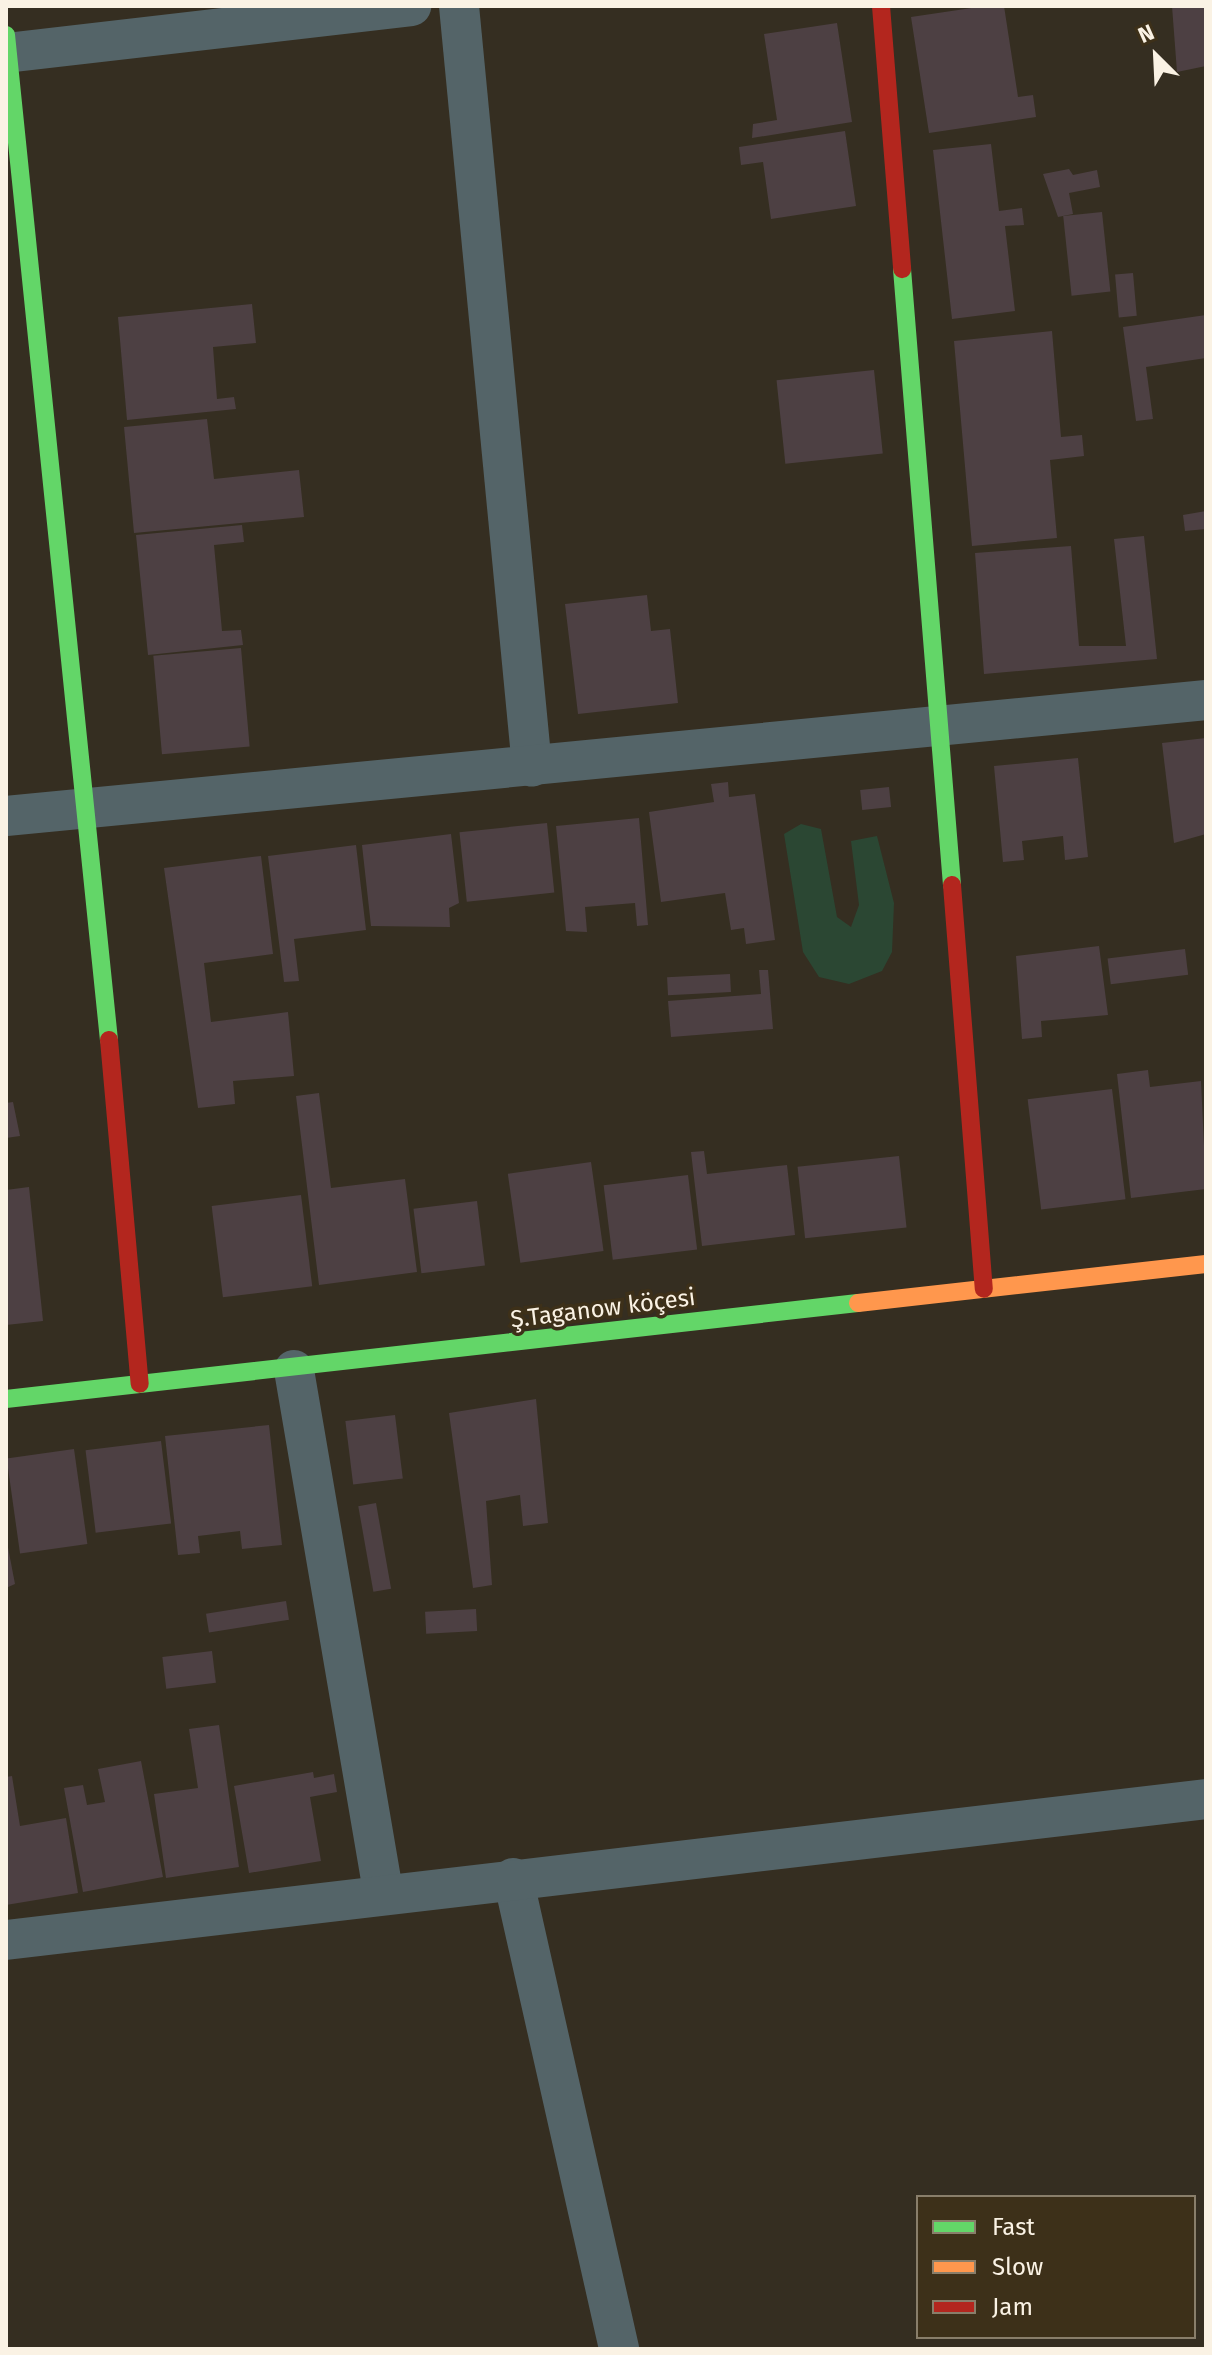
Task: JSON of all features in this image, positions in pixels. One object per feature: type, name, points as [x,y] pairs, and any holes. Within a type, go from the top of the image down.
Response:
[{"type":"street","points":[[140,1384],[88,805],[7,47],[411,6]]},
{"type":"street","points":[[459,6],[532,767]]},
{"type":"street","points":[[881,6],[943,729],[984,1289]]},
{"type":"street","points":[[6,816],[88,805],[943,729],[1206,700]]},
{"type":"street","name":"Ş.Taganow köçesi","points":[[6,1399],[294,1370],[1206,1264]]},
{"type":"street","points":[[294,1370],[383,1891]]},
{"type":"street","points":[[6,1940],[383,1891],[1206,1799]]},
{"type":"street","points":[[513,1878],[619,2349]]},
{"type":"green space","points":[[801,824],[821,829],[837,917],[851,927],[859,905],[851,841],[877,836],[894,903],[892,952],[882,971],[849,984],[819,977],[803,952],[784,834]]},
{"type":"building","points":[[1004,6],[1018,97],[1033,95],[1036,117],[929,133],[911,17]]},
{"type":"building","points":[[1172,6],[1206,6],[1206,66],[1177,72]]},
{"type":"building","points":[[837,23],[852,122],[752,138],[753,124],[777,120],[764,34]]},
{"type":"building","points":[[845,131],[856,206],[771,219],[763,162],[741,165],[739,147]]},
{"type":"building","points":[[991,144],[999,211],[1022,208],[1024,225],[1005,226],[1015,311],[952,319],[933,150]]},
{"type":"building","points":[[1069,169],[1073,175],[1097,170],[1100,187],[1069,193],[1073,214],[1058,217],[1043,174]]},
{"type":"building","points":[[1102,212],[1110,292],[1072,296],[1063,216]]},
{"type":"building","points":[[1133,273],[1137,316],[1119,317],[1115,275]]},
{"type":"building","points":[[252,304],[256,343],[213,347],[217,399],[234,397],[236,409],[127,420],[118,317]]},
{"type":"building","points":[[1206,315],[1206,358],[1146,367],[1153,419],[1136,421],[1123,327]]},
{"type":"building","points":[[1052,331],[1061,437],[1082,435],[1084,456],[1050,460],[1057,538],[972,546],[954,341]]},
{"type":"building","points":[[874,370],[883,454],[785,464],[777,380]]},
{"type":"building","points":[[207,419],[214,479],[299,470],[304,517],[134,533],[124,427]]},
{"type":"building","points":[[1206,511],[1206,529],[1185,531],[1183,515]]},
{"type":"building","points":[[242,525],[244,542],[214,545],[222,631],[241,630],[243,645],[148,655],[136,535]]},
{"type":"building","points":[[1144,536],[1157,659],[984,674],[975,553],[1071,546],[1079,646],[1126,646],[1114,539]]},
{"type":"building","points":[[647,595],[651,631],[670,629],[678,703],[578,714],[565,604]]},
{"type":"building","points":[[241,648],[250,747],[162,754],[153,656]]},
{"type":"building","points":[[1206,738],[1206,834],[1174,843],[1162,743]]},
{"type":"building","points":[[1078,758],[1088,857],[1065,860],[1063,836],[1022,841],[1024,860],[1003,862],[994,766]]},
{"type":"building","points":[[728,782],[729,797],[755,794],[775,940],[746,944],[744,928],[731,930],[725,893],[661,902],[649,812],[714,802],[711,784]]},
{"type":"building","points":[[889,787],[891,807],[862,810],[860,790]]},
{"type":"building","points":[[639,818],[648,925],[637,926],[635,903],[585,907],[587,932],[566,931],[556,826]]},
{"type":"building","points":[[547,823],[554,893],[467,902],[459,832]]},
{"type":"building","points":[[451,834],[459,903],[449,908],[450,927],[371,926],[362,845]]},
{"type":"building","points":[[356,845],[366,930],[294,939],[299,981],[284,982],[268,856]]},
{"type":"building","points":[[261,856],[273,954],[204,963],[211,1022],[288,1012],[294,1076],[233,1081],[235,1104],[198,1108],[164,868]]},
{"type":"building","points":[[1099,946],[1108,1015],[1041,1021],[1042,1037],[1022,1039],[1016,956]]},
{"type":"building","points":[[1185,949],[1188,975],[1111,984],[1108,959]]},
{"type":"building","points":[[759,970],[768,970],[773,1029],[671,1037],[668,1001],[761,994]]},
{"type":"building","points":[[730,974],[731,992],[668,995],[667,977]]},
{"type":"building","points":[[1148,1070],[1150,1087],[1201,1081],[1206,1189],[1131,1198],[1117,1074]]},
{"type":"building","points":[[1112,1089],[1126,1199],[1041,1210],[1028,1099]]},
{"type":"building","points":[[319,1093],[331,1188],[405,1179],[417,1272],[319,1285],[296,1096]]},
{"type":"building","points":[[13,1102],[20,1136],[6,1138],[6,1103]]},
{"type":"building","points":[[704,1151],[707,1174],[787,1165],[795,1235],[702,1246],[691,1152]]},
{"type":"building","points":[[899,1156],[907,1228],[805,1238],[798,1167]]},
{"type":"building","points":[[591,1162],[604,1251],[520,1263],[508,1174]]},
{"type":"building","points":[[688,1175],[697,1249],[613,1260],[604,1185]]},
{"type":"building","points":[[29,1187],[43,1321],[6,1325],[6,1190]]},
{"type":"building","points":[[301,1195],[312,1286],[223,1297],[212,1206]]},
{"type":"building","points":[[477,1201],[485,1266],[421,1273],[413,1209]]},
{"type":"building","points":[[536,1399],[548,1523],[523,1526],[520,1495],[486,1501],[492,1585],[473,1588],[449,1413]]},
{"type":"building","points":[[395,1415],[403,1479],[353,1485],[345,1421]]},
{"type":"building","points":[[269,1425],[282,1545],[242,1549],[240,1531],[198,1536],[200,1553],[178,1555],[165,1436]]},
{"type":"building","points":[[161,1441],[171,1523],[96,1533],[86,1450]]},
{"type":"building","points":[[74,1449],[87,1544],[20,1554],[7,1458]]},
{"type":"building","points":[[376,1503],[391,1589],[373,1592],[358,1506]]},
{"type":"building","points":[[6,1537],[15,1584],[6,1588]]},
{"type":"building","points":[[286,1601],[289,1620],[209,1632],[206,1614]]},
{"type":"building","points":[[476,1609],[477,1631],[426,1634],[425,1612]]},
{"type":"building","points":[[212,1651],[216,1683],[166,1689],[162,1657]]},
{"type":"building","points":[[219,1725],[239,1867],[166,1878],[154,1794],[198,1788],[189,1729]]},
{"type":"building","points":[[141,1761],[163,1877],[83,1892],[64,1788],[83,1785],[87,1805],[105,1802],[98,1769]]},
{"type":"building","points":[[313,1772],[314,1778],[334,1774],[337,1792],[310,1797],[321,1861],[249,1873],[234,1786]]},
{"type":"building","points":[[12,1776],[20,1826],[66,1818],[78,1893],[6,1905],[6,1777]]},
{"type":"traffic: fast","points":[[6,35],[109,1040]]},
{"type":"traffic: fast","points":[[902,269],[952,885]]},
{"type":"traffic: fast","points":[[6,1399],[858,1303]]},
{"type":"traffic: slow","points":[[858,1303],[1206,1264]]},
{"type":"traffic: jam","points":[[881,6],[902,269]]},
{"type":"traffic: jam","points":[[952,885],[984,1289]]},
{"type":"traffic: jam","points":[[109,1040],[140,1384]]}]
